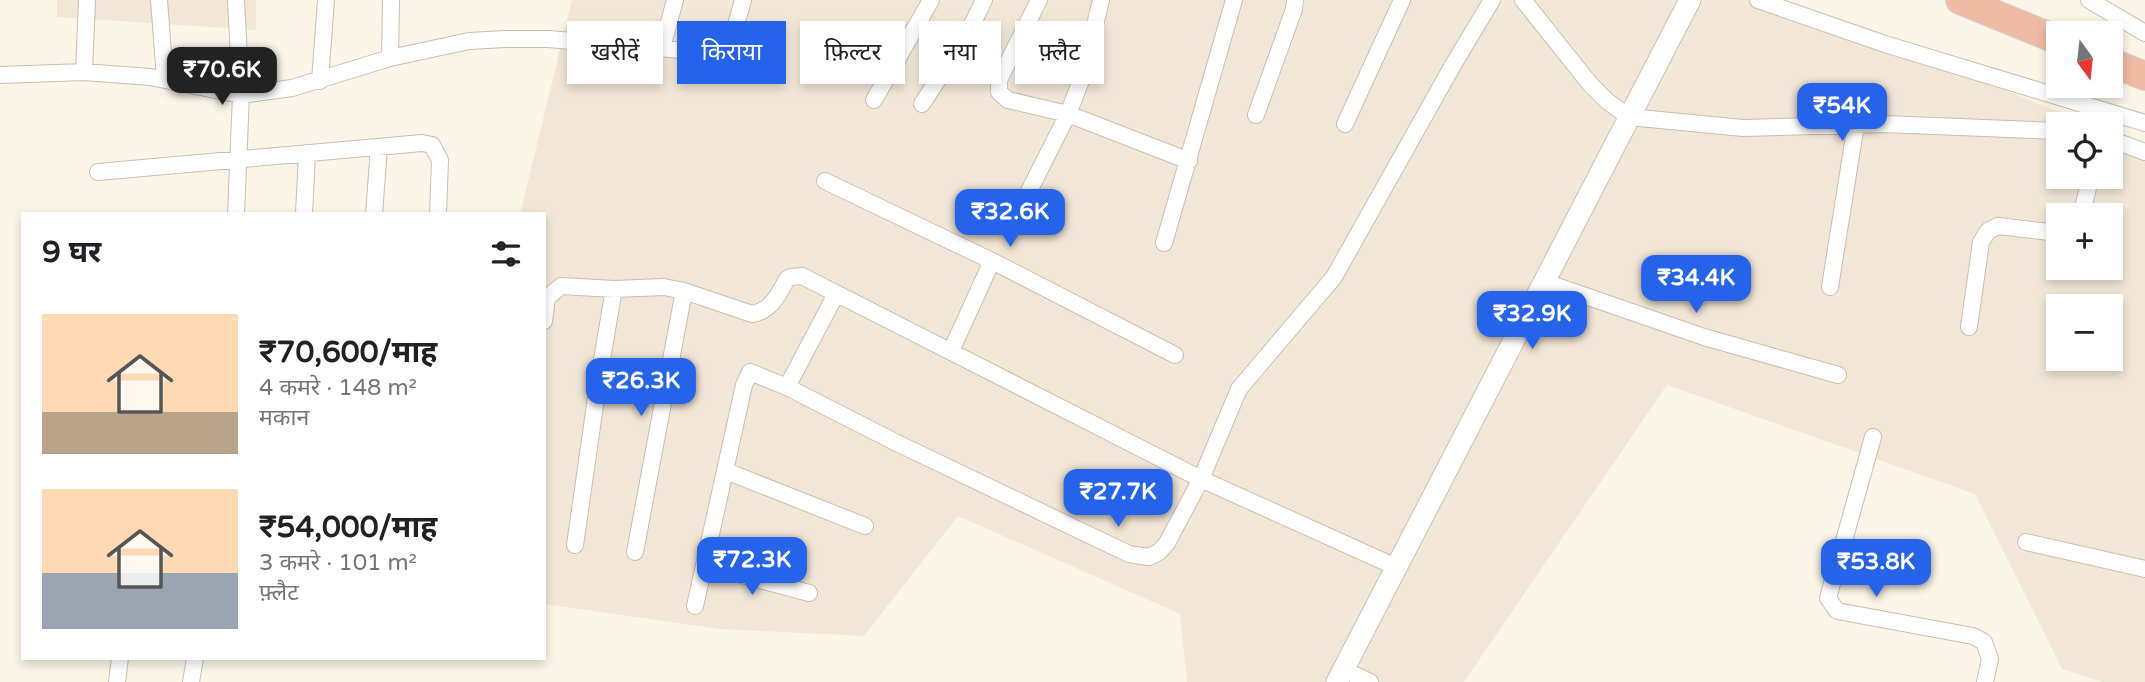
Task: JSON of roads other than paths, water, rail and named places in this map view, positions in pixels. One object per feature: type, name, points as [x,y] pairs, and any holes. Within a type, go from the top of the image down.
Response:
[{"type":"highway","points":[[1960,0],[2046,35]]},
{"type":"highway","points":[[2123,67],[2145,76]]},
{"type":"street","points":[[84,72],[87,0]]},
{"type":"street","points":[[159,0],[164,79]]},
{"type":"street","points":[[236,0],[241,95],[236,212]]},
{"type":"street","points":[[320,81],[326,0]]},
{"type":"street","points":[[390,58],[391,0]]},
{"type":"street","points":[[663,44],[675,0]]},
{"type":"street","points":[[663,48],[718,53],[724,51],[733,39],[743,0]]},
{"type":"street","points":[[874,100],[930,0]]},
{"type":"street","points":[[922,104],[968,33],[984,0]]},
{"type":"street","points":[[1039,0],[999,80],[999,92],[1008,100],[1068,114],[1189,161]]},
{"type":"street","points":[[1025,199],[1068,114],[1082,78],[1101,0]]},
{"type":"street","points":[[1164,243],[1234,0]]},
{"type":"street","points":[[1256,115],[1295,0]]},
{"type":"street","points":[[1345,124],[1402,0]]},
{"type":"street","points":[[695,606],[748,374],[755,372],[1097,540],[1139,557],[1149,557],[1159,552],[1167,543],[1201,479],[1239,389],[1334,277],[1492,0]]},
{"type":"street","points":[[1522,0],[1590,84],[1606,101],[1629,117],[1742,128],[1884,124],[2046,131]]},
{"type":"street","points":[[1370,682],[1340,676],[1690,0]]},
{"type":"street","points":[[1758,0],[1885,44],[2145,123]]},
{"type":"street","points":[[2089,0],[2145,33]]},
{"type":"street","points":[[0,75],[84,72],[164,79],[241,95],[292,88],[390,58],[469,41],[567,40]]},
{"type":"street","points":[[1830,287],[1856,124]]},
{"type":"street","points":[[98,172],[422,143],[432,145],[440,160],[438,212]]},
{"type":"street","points":[[2123,144],[2145,152]]},
{"type":"street","points":[[374,212],[379,147]]},
{"type":"street","points":[[304,212],[307,153]]},
{"type":"street","points":[[825,181],[992,261],[1175,355]]},
{"type":"street","points":[[1969,327],[1981,242],[1988,231],[1998,226],[2046,232]]},
{"type":"street","points":[[951,351],[992,261]]},
{"type":"street","points":[[546,306],[547,298],[561,286],[614,289],[664,287],[752,314],[760,313],[771,306],[787,279],[802,276],[1201,479],[1396,567]]},
{"type":"street","points":[[1545,282],[1704,337],[1838,376]]},
{"type":"street","points":[[575,545],[614,289]]},
{"type":"street","points":[[635,552],[684,291]]},
{"type":"street","points":[[787,387],[836,294]]},
{"type":"street","points":[[1873,437],[1828,598],[1836,611],[1973,636],[1984,642],[1990,659],[1985,682]]},
{"type":"street","points":[[726,471],[865,526]]},
{"type":"street","points":[[2026,542],[2145,569]]},
{"type":"street","points":[[705,565],[809,593]]},
{"type":"street","points":[[117,682],[120,660]]},
{"type":"street","points":[[191,682],[195,660]]}]
